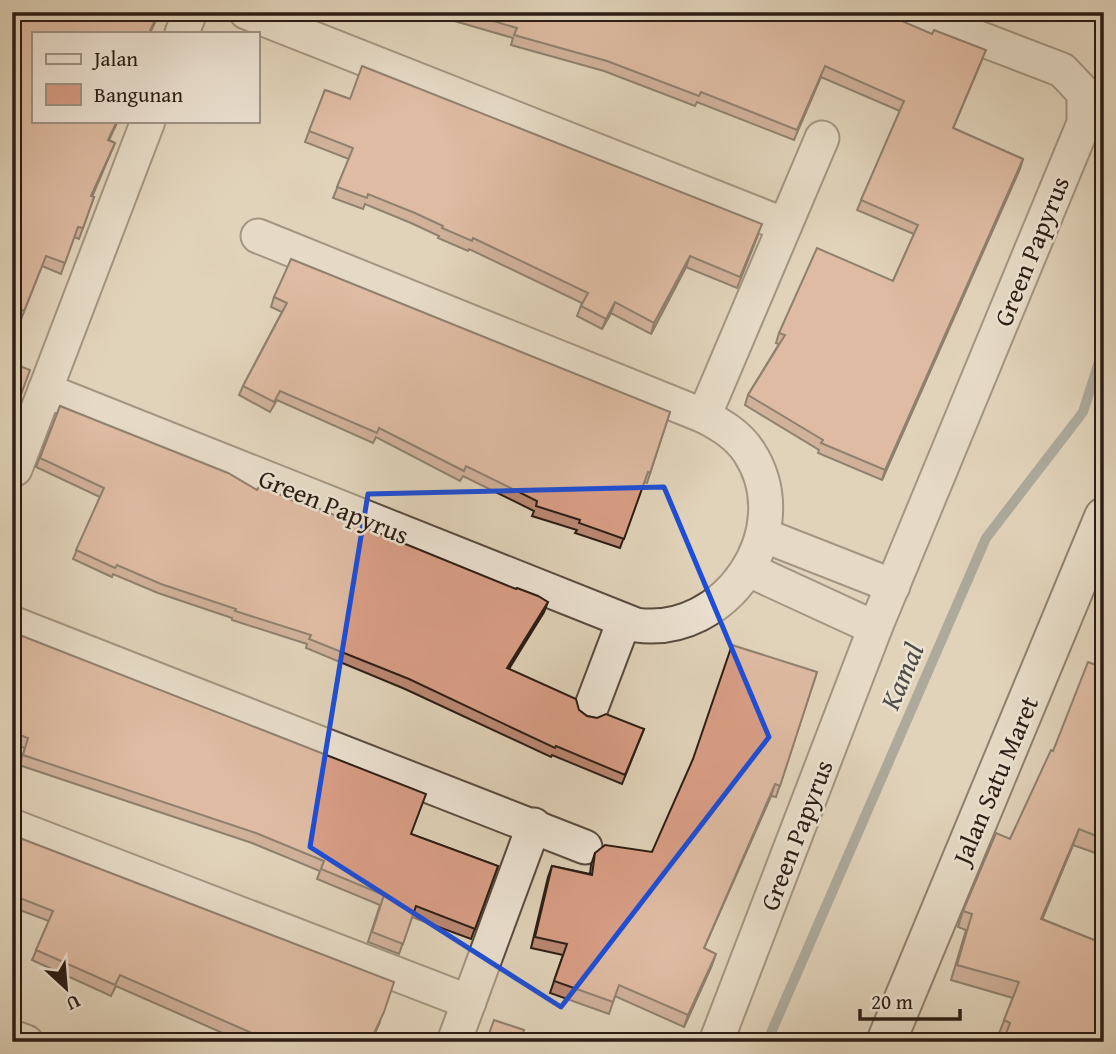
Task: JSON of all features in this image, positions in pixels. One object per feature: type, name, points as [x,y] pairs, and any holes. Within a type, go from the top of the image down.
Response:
[{"type":"street","points":[[182,32],[190,12]]},
{"type":"street","points":[[246,12],[785,225]]},
{"type":"street","name":"Green Papyrus","points":[[716,1042],[875,628],[1084,123],[1084,93],[1062,70],[911,12]]},
{"type":"street","points":[[15,469],[148,122]]},
{"type":"street","points":[[704,416],[822,138]]},
{"type":"street","name":"Green Papyrus","points":[[45,390],[624,621],[662,626],[689,619],[724,597],[749,570],[763,535],[766,501],[755,463],[733,434],[704,416],[258,236]]},
{"type":"street","name":"Jalan Satu Maret","points":[[886,1042],[1104,517]]},
{"type":"street","points":[[763,535],[892,586]]},
{"type":"street","points":[[749,570],[875,628]]},
{"type":"street","points":[[591,708],[624,621]]},
{"type":"street","points":[[12,623],[586,847]]},
{"type":"street","points":[[454,1042],[534,825]]},
{"type":"street","points":[[12,826],[469,1002]]},
{"type":"street","points":[[12,1037],[26,1042]]},
{"type":"highlighted area","points":[[664,487],[769,737],[561,1007],[310,847],[368,494]]},
{"type":"building","points":[[12,12],[159,12],[149,32],[32,32],[32,122],[117,122],[108,140],[115,143],[91,196],[94,197],[83,228],[78,227],[65,263],[46,256],[24,311],[12,306]]},
{"type":"building","points":[[463,12],[881,12],[932,34],[934,30],[986,50],[953,128],[1023,159],[885,470],[821,443],[823,440],[748,395],[785,335],[779,333],[817,248],[893,281],[918,225],[861,200],[904,101],[825,66],[797,130],[701,92],[699,96],[607,61],[514,35],[517,28]]},
{"type":"building","points":[[362,66],[762,224],[740,277],[690,256],[654,323],[615,302],[606,319],[581,306],[588,293],[473,238],[472,241],[442,228],[443,226],[415,213],[368,194],[367,198],[337,187],[353,148],[309,131],[325,90],[350,99]]},
{"type":"building","points":[[291,259],[670,412],[624,539],[579,523],[580,520],[536,506],[537,501],[466,466],[464,471],[379,428],[377,433],[280,391],[274,402],[243,386],[287,303],[274,297]]},
{"type":"building","points":[[12,363],[30,370],[12,419]]},
{"type":"building","points":[[60,406],[228,473],[257,490],[260,485],[298,503],[300,501],[548,602],[507,668],[576,699],[579,710],[587,716],[597,718],[606,714],[644,729],[625,775],[556,746],[555,748],[409,679],[309,639],[311,635],[235,611],[236,609],[161,584],[117,565],[115,568],[76,550],[104,488],[40,458]]},
{"type":"building","points":[[12,632],[426,794],[411,834],[498,866],[475,929],[416,906],[403,944],[372,932],[384,895],[321,869],[324,861],[256,833],[23,755],[28,738],[12,732]]},
{"type":"building","points":[[732,645],[817,672],[780,786],[775,784],[704,948],[716,954],[688,1015],[619,985],[613,1002],[554,981],[567,944],[535,937],[552,866],[592,875],[595,853],[605,845],[652,852],[693,759]]},
{"type":"building","points":[[1088,662],[1104,668],[1104,839],[1079,829],[1041,919],[1104,944],[1104,1042],[1003,1042],[1010,1023],[1004,1020],[1019,982],[957,965],[972,914],[963,911],[996,833],[1010,839],[1051,750],[1053,751]]},
{"type":"building","points":[[12,835],[394,982],[370,1042],[272,1042],[120,975],[115,985],[36,950],[53,911],[12,895]]},
{"type":"building","points":[[494,1020],[524,1030],[520,1042],[486,1042]]},
{"type":"waterway","name":"Kamal","points":[[767,1042],[986,538],[1083,412],[1104,346]]}]
